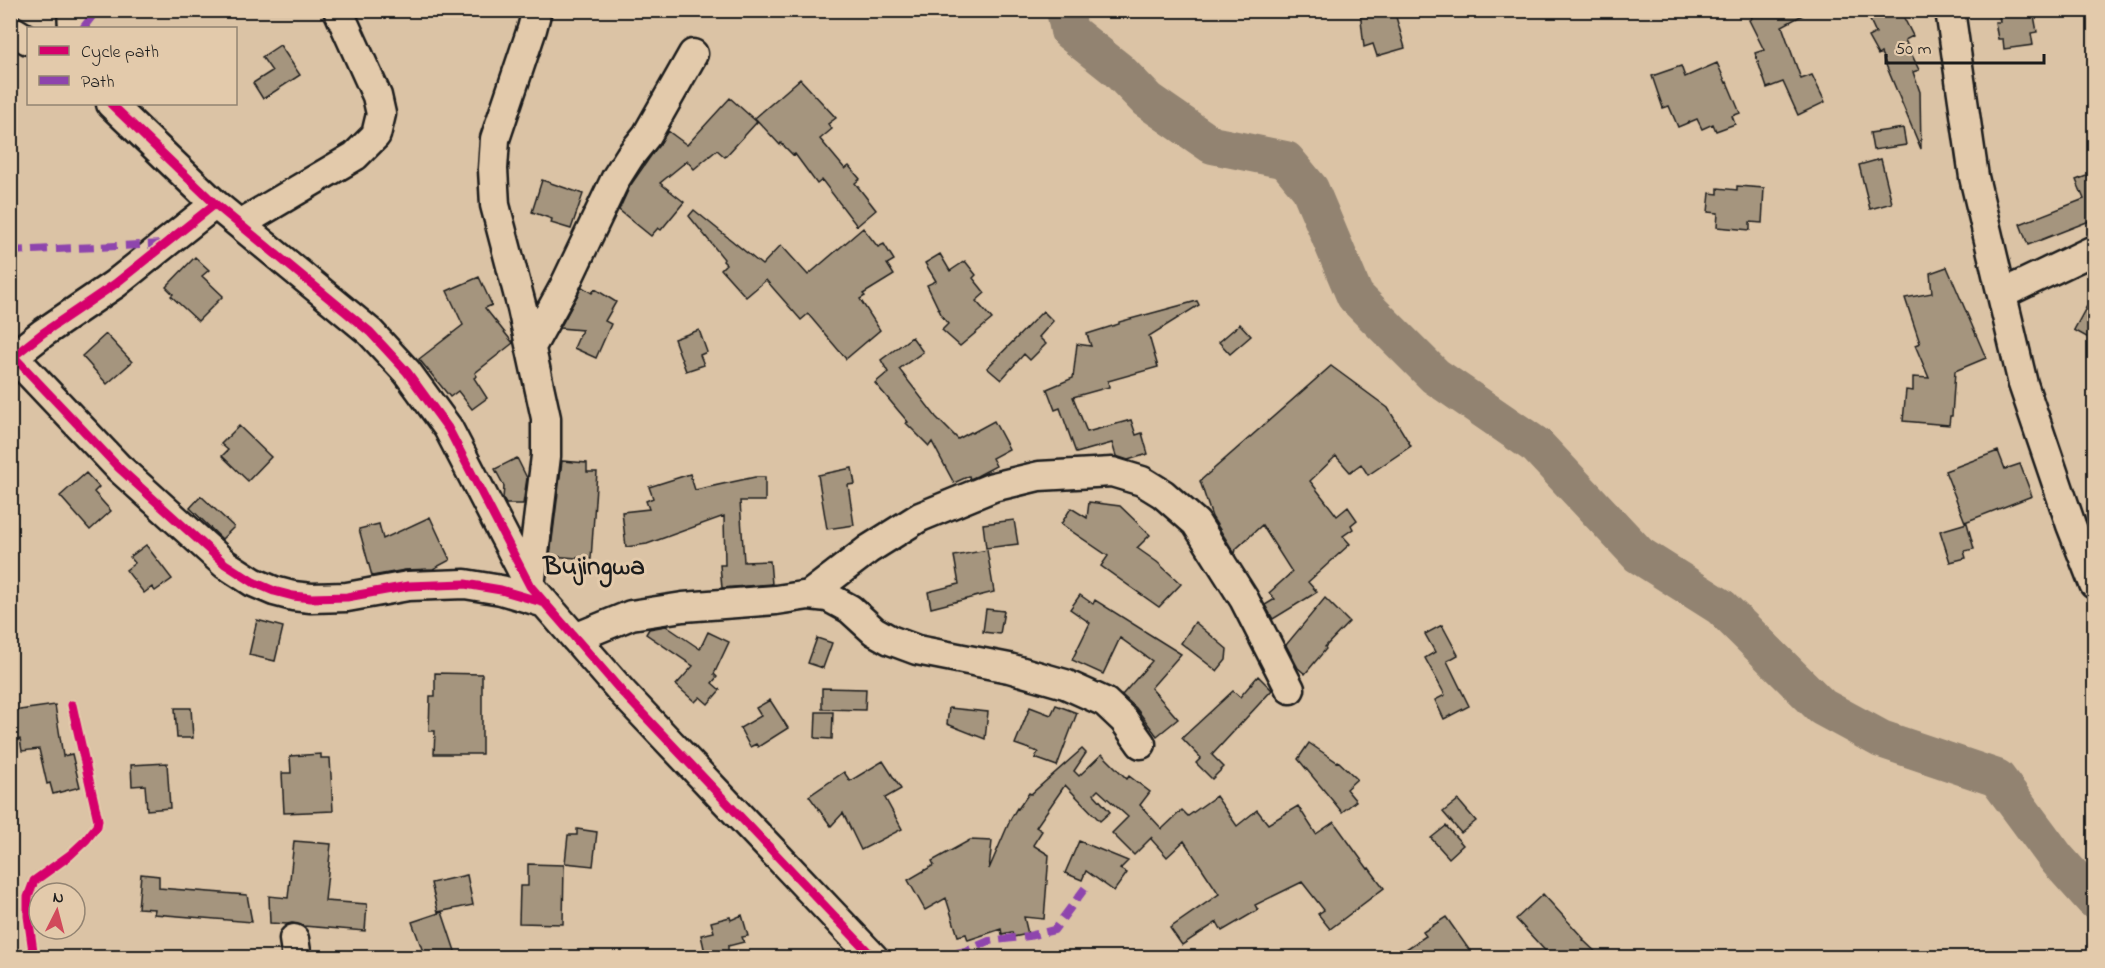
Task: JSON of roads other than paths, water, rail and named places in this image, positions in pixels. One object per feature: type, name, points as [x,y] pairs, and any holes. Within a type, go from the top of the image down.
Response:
[{"type":"street","points":[[72,10],[73,27]]},
{"type":"street","points":[[240,224],[355,156],[376,135],[381,114],[377,96],[338,10]]},
{"type":"street","points":[[537,10],[495,140],[493,170],[495,205],[531,346],[546,418],[546,456],[537,595]]},
{"type":"street","points":[[1950,10],[1974,177],[2023,384],[2083,525],[2094,584]]},
{"type":"street","points":[[10,29],[27,39]]},
{"type":"street","points":[[531,346],[564,287],[616,177],[647,135],[693,54]]},
{"type":"street","points":[[112,105],[216,204],[370,332],[407,372],[448,428],[537,595],[623,693],[874,957]]},
{"type":"street","points":[[216,204],[115,285],[43,333],[12,358],[119,468],[225,564],[253,582],[293,596],[311,597],[347,597],[408,586],[465,584],[537,595]]},
{"type":"street","points":[[2002,294],[2094,250]]},
{"type":"street","points":[[808,595],[869,549],[930,512],[993,487],[1039,476],[1112,472],[1142,481],[1163,494],[1196,523],[1244,599],[1290,689]]},
{"type":"street","points":[[575,638],[631,615],[683,607],[776,600],[808,595],[828,597],[850,609],[874,631],[890,640],[917,650],[1009,668],[1065,684],[1105,702],[1124,720],[1141,744]]},
{"type":"waterway","points":[[1065,10],[1069,31],[1118,70],[1147,100],[1212,145],[1286,160],[1310,189],[1355,296],[1435,376],[1537,446],[1639,555],[1721,607],[1822,707],[1881,739],[1997,778],[2057,859],[2094,900]]},
{"type":"district","name":"Bujingwa","points":[[594,567]]}]
